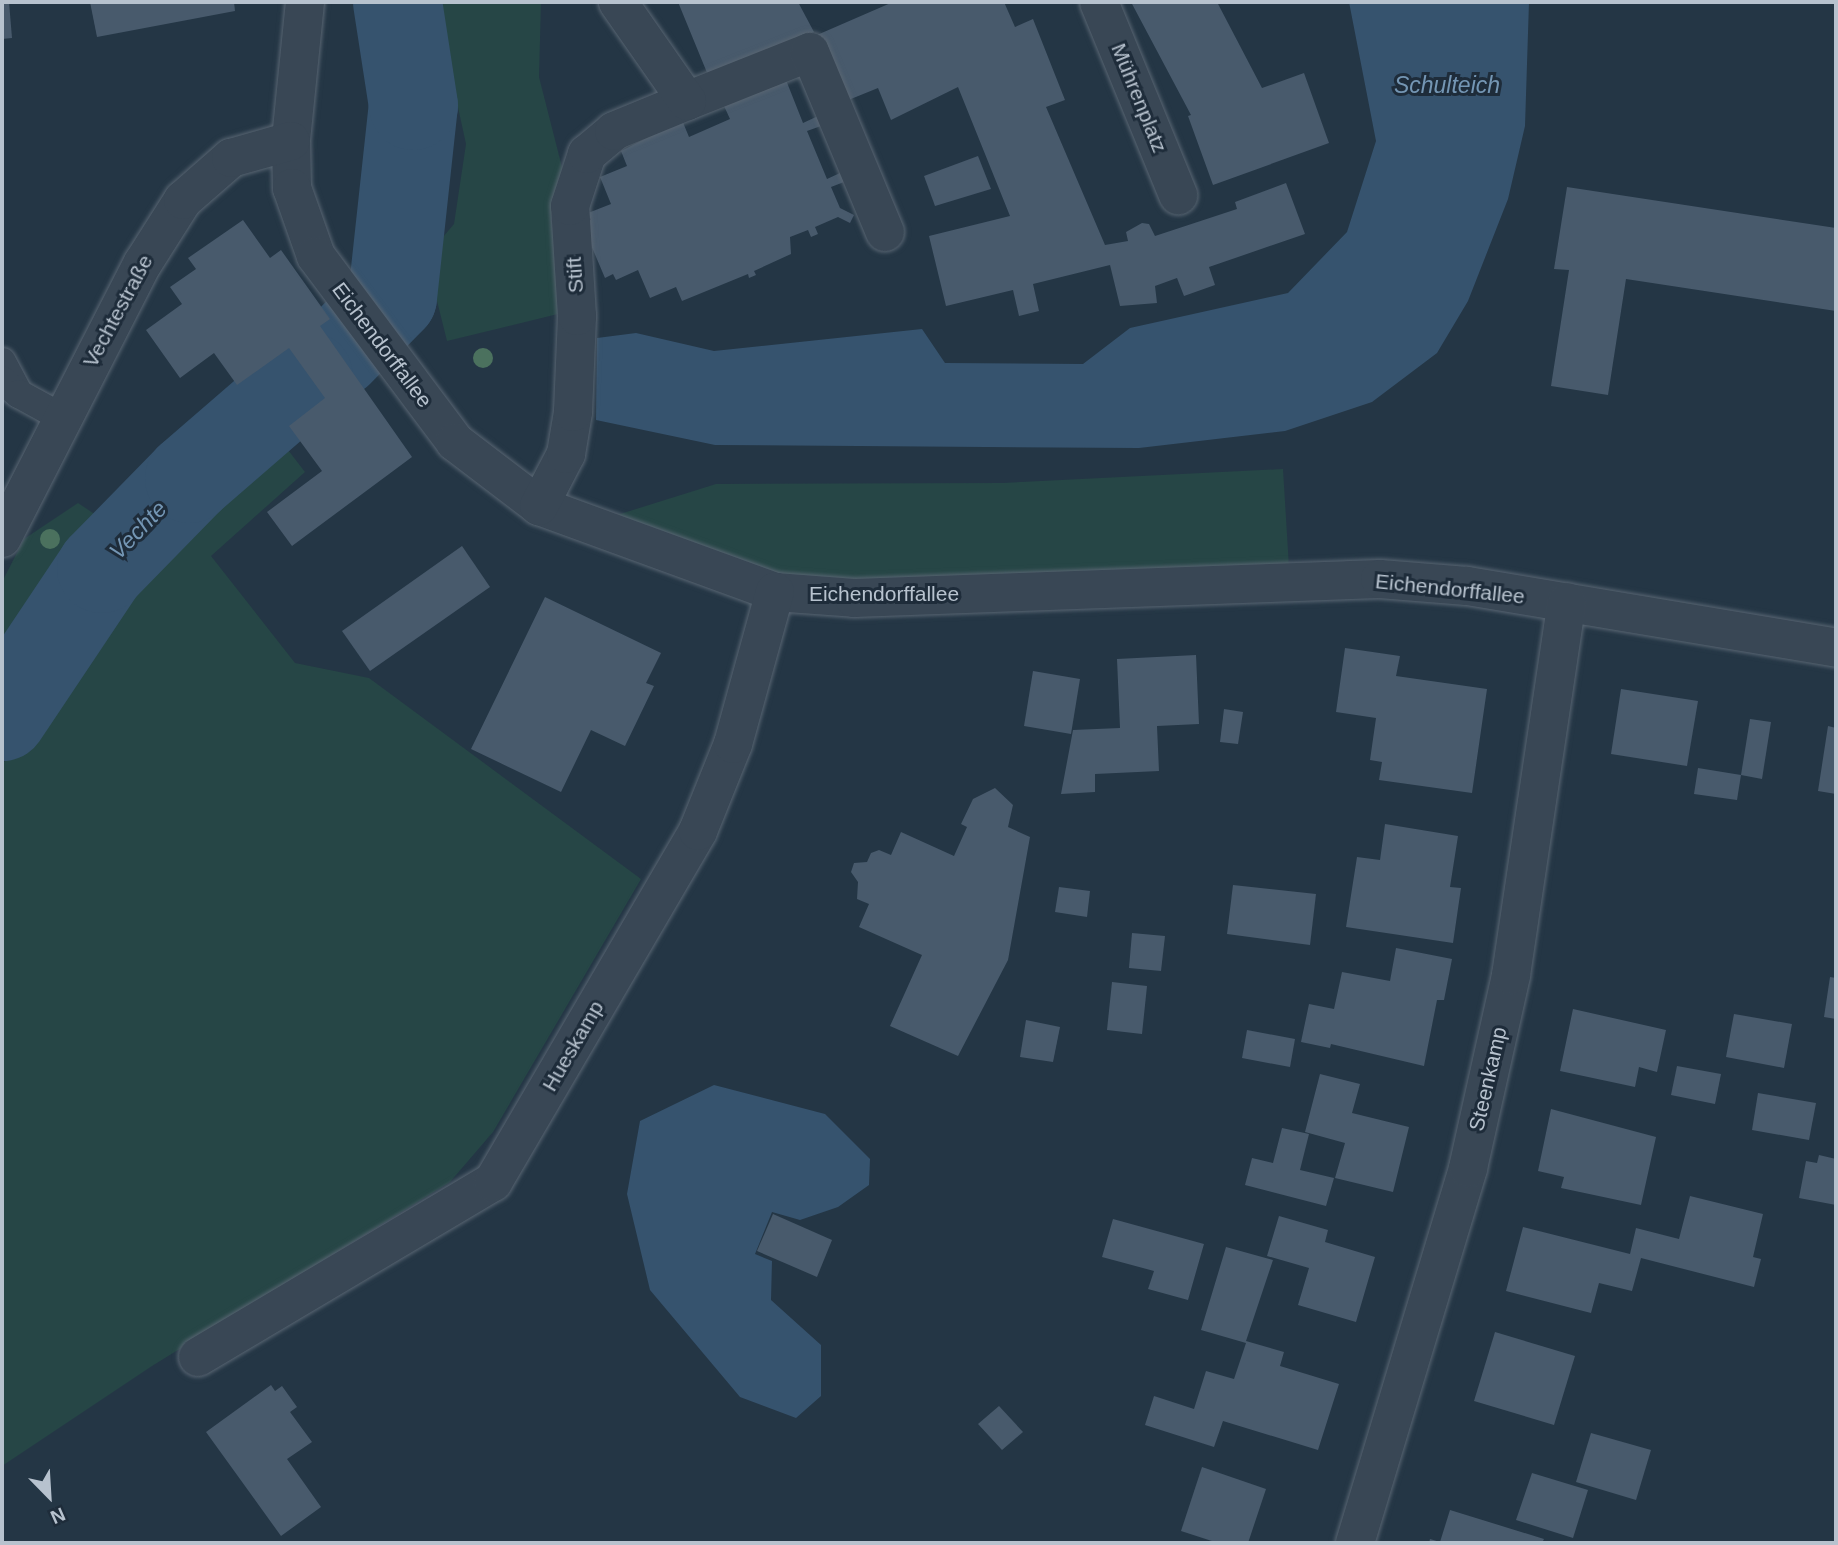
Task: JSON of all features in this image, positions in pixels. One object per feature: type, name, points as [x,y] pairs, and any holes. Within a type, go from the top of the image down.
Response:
[{"type":"street","name":"Eichendorffallee","points":[[305,2],[291,141],[292,188],[316,256],[353,311],[455,442],[539,506],[775,592],[854,598],[1380,579],[1467,586],[1836,648]]},
{"type":"street","points":[[618,2],[687,102]]},
{"type":"street","name":"Mührenplatz","points":[[1099,2],[1178,195]]},
{"type":"street","name":"Stift","points":[[539,506],[566,454],[573,412],[577,316],[570,206],[587,154],[614,131],[810,52],[885,232]]},
{"type":"street","name":"Vechtestraße","points":[[2,538],[143,263],[183,200],[231,158],[291,141]]},
{"type":"street","name":"Hueskamp","points":[[198,1357],[493,1182],[698,831],[733,744],[775,592]]},
{"type":"street","name":"Steenkamp","points":[[1355,1543],[1480,1116],[1511,975],[1567,602]]},
{"type":"lane","points":[[2,362],[6,391],[63,418]]},
{"type":"green space","points":[[435,2],[541,2],[539,77],[564,175],[551,220],[566,312],[447,341],[426,257],[454,224],[466,144]]},
{"type":"green space","points":[[285,446],[305,472],[211,556],[295,663],[369,678],[641,879],[493,1132],[450,1182],[152,1366],[2,1466],[2,765],[151,554]]},
{"type":"green space","points":[[1283,469],[1289,567],[903,584],[777,577],[617,515],[716,484],[1003,483]]},
{"type":"green space","points":[[78,503],[105,521],[2,672],[2,582],[24,539]]},
{"type":"water","name":"Schulteich","points":[[1349,2],[1529,2],[1525,126],[1508,199],[1468,301],[1437,353],[1372,402],[1285,431],[1139,448],[715,445],[596,420],[597,338],[636,333],[714,351],[922,329],[945,363],[1083,364],[1130,328],[1288,293],[1347,232],[1376,141]]},
{"type":"water","points":[[714,1085],[825,1114],[870,1159],[869,1185],[838,1207],[800,1220],[772,1212],[755,1254],[772,1261],[771,1300],[821,1345],[821,1396],[796,1418],[740,1397],[650,1290],[627,1194],[640,1121]]},
{"type":"building","points":[[9,2],[12,38],[2,39],[2,3]]},
{"type":"building","points":[[90,2],[234,2],[235,11],[97,37]]},
{"type":"building","points":[[678,2],[798,2],[814,32],[717,72],[710,80]]},
{"type":"building","points":[[893,2],[1004,2],[1015,27],[1033,19],[1065,100],[1046,107],[1105,245],[1128,241],[1126,232],[1142,223],[1149,224],[1155,236],[1237,209],[1235,202],[1286,183],[1305,234],[1209,267],[1215,285],[1184,296],[1177,278],[1155,286],[1157,303],[1120,306],[1110,265],[1033,284],[1039,311],[1019,316],[1013,290],[946,306],[929,236],[1010,216],[958,87],[891,120],[878,88],[846,101],[817,35]]},
{"type":"building","points":[[1131,2],[1217,2],[1262,88],[1304,73],[1329,143],[1213,185],[1188,116],[1191,115]]},
{"type":"building","points":[[786,80],[803,123],[818,116],[821,126],[807,131],[827,179],[840,173],[844,182],[831,187],[840,208],[854,215],[850,223],[838,217],[815,227],[818,234],[811,237],[808,230],[790,237],[791,254],[754,271],[756,275],[749,278],[748,274],[682,301],[676,287],[650,298],[638,270],[616,280],[613,274],[605,278],[582,224],[591,220],[588,213],[611,204],[600,177],[627,166],[621,151],[682,120],[689,137],[730,119],[724,106]]},
{"type":"building","points":[[978,156],[991,189],[935,206],[924,176]]},
{"type":"building","points":[[1567,187],[1836,228],[1836,311],[1626,279],[1608,395],[1551,386],[1569,270],[1554,269]]},
{"type":"building","points":[[243,220],[270,258],[281,250],[330,319],[320,326],[412,457],[292,546],[267,512],[322,471],[289,426],[325,398],[289,348],[237,385],[214,353],[180,378],[146,330],[182,304],[170,287],[196,269],[188,258]]},
{"type":"building","points":[[462,546],[490,587],[370,671],[342,631]]},
{"type":"building","points":[[545,597],[661,653],[646,683],[654,686],[625,746],[591,730],[561,792],[471,749]]},
{"type":"building","points":[[1345,648],[1400,656],[1396,676],[1487,689],[1472,793],[1379,780],[1382,762],[1370,760],[1376,718],[1336,712]]},
{"type":"building","points":[[1196,655],[1199,724],[1157,726],[1159,771],[1095,774],[1095,792],[1061,794],[1073,730],[1120,728],[1117,659]]},
{"type":"building","points":[[1033,671],[1080,679],[1071,734],[1024,726]]},
{"type":"building","points":[[1621,689],[1698,701],[1687,766],[1611,754]]},
{"type":"building","points":[[1224,709],[1243,712],[1238,744],[1220,742]]},
{"type":"building","points":[[1750,719],[1771,722],[1762,779],[1741,775]]},
{"type":"building","points":[[1828,726],[1836,728],[1836,794],[1818,791]]},
{"type":"building","points":[[1698,768],[1741,775],[1737,800],[1694,794]]},
{"type":"building","points":[[995,788],[1013,805],[1008,827],[1030,837],[1008,960],[958,1056],[890,1026],[922,955],[859,927],[869,904],[857,899],[858,882],[851,872],[854,863],[867,862],[871,853],[879,850],[891,855],[901,832],[954,856],[967,827],[961,824],[973,799]]},
{"type":"building","points":[[1385,824],[1458,836],[1450,887],[1461,888],[1453,943],[1346,927],[1357,857],[1380,860]]},
{"type":"building","points":[[1233,885],[1316,894],[1310,945],[1227,934]]},
{"type":"building","points":[[1059,887],[1090,891],[1087,917],[1055,912]]},
{"type":"building","points":[[1132,933],[1165,936],[1161,971],[1129,968]]},
{"type":"building","points":[[1396,948],[1452,959],[1444,1000],[1437,1000],[1424,1066],[1331,1044],[1330,1048],[1301,1042],[1309,1004],[1334,1009],[1342,972],[1390,981]]},
{"type":"building","points":[[1830,977],[1836,978],[1836,1019],[1824,1017]]},
{"type":"building","points":[[1112,982],[1147,986],[1142,1034],[1107,1030]]},
{"type":"building","points":[[1573,1009],[1666,1030],[1657,1072],[1639,1067],[1635,1087],[1560,1071]]},
{"type":"building","points":[[1734,1014],[1792,1024],[1784,1068],[1726,1057]]},
{"type":"building","points":[[1026,1020],[1060,1027],[1053,1062],[1020,1057]]},
{"type":"building","points":[[1247,1030],[1295,1039],[1290,1067],[1242,1058]]},
{"type":"building","points":[[1677,1066],[1721,1074],[1715,1104],[1671,1095]]},
{"type":"building","points":[[1320,1074],[1360,1084],[1352,1113],[1409,1127],[1393,1192],[1335,1178],[1345,1143],[1305,1132]]},
{"type":"building","points":[[1758,1093],[1816,1103],[1809,1140],[1752,1130]]},
{"type":"building","points":[[1551,1109],[1656,1137],[1641,1205],[1561,1188],[1564,1177],[1538,1171]]},
{"type":"building","points":[[1282,1128],[1309,1134],[1300,1170],[1334,1178],[1326,1206],[1245,1185],[1252,1158],[1273,1163]]},
{"type":"building","points":[[1819,1155],[1836,1159],[1836,1205],[1799,1198],[1806,1161],[1817,1163]]},
{"type":"building","points":[[1690,1196],[1763,1214],[1753,1257],[1761,1259],[1754,1287],[1641,1258],[1632,1291],[1599,1283],[1591,1313],[1506,1291],[1523,1227],[1630,1254],[1636,1228],[1679,1239]]},
{"type":"building","points":[[773,1214],[832,1240],[817,1277],[757,1251]]},
{"type":"building","points":[[1279,1216],[1328,1230],[1325,1242],[1375,1257],[1356,1322],[1298,1305],[1309,1268],[1267,1256]]},
{"type":"building","points":[[1113,1219],[1204,1244],[1188,1300],[1148,1289],[1154,1271],[1102,1257]]},
{"type":"building","points":[[1226,1247],[1273,1260],[1246,1341],[1284,1352],[1280,1366],[1339,1384],[1318,1450],[1223,1421],[1214,1447],[1145,1425],[1154,1396],[1194,1409],[1206,1371],[1234,1379],[1246,1343],[1201,1330]]},
{"type":"building","points":[[1495,1332],[1575,1356],[1554,1425],[1474,1401]]},
{"type":"building","points":[[271,1385],[275,1391],[282,1386],[297,1407],[290,1412],[312,1442],[287,1459],[321,1507],[281,1536],[206,1432]]},
{"type":"building","points":[[999,1406],[1023,1432],[1002,1450],[978,1424]]},
{"type":"building","points":[[1591,1433],[1651,1450],[1636,1500],[1576,1482]]},
{"type":"building","points":[[1202,1467],[1266,1489],[1248,1543],[1218,1543],[1181,1531]]},
{"type":"building","points":[[1532,1473],[1588,1490],[1573,1538],[1516,1520]]},
{"type":"building","points":[[1450,1510],[1544,1539],[1542,1543],[1429,1543],[1430,1539],[1440,1542]]},
{"type":"waterway","name":"Vechte","points":[[338,352],[392,297],[413,105],[397,2]]},
{"type":"waterway","name":"Vechte","points":[[2,716],[101,568],[189,478],[308,375]]}]
